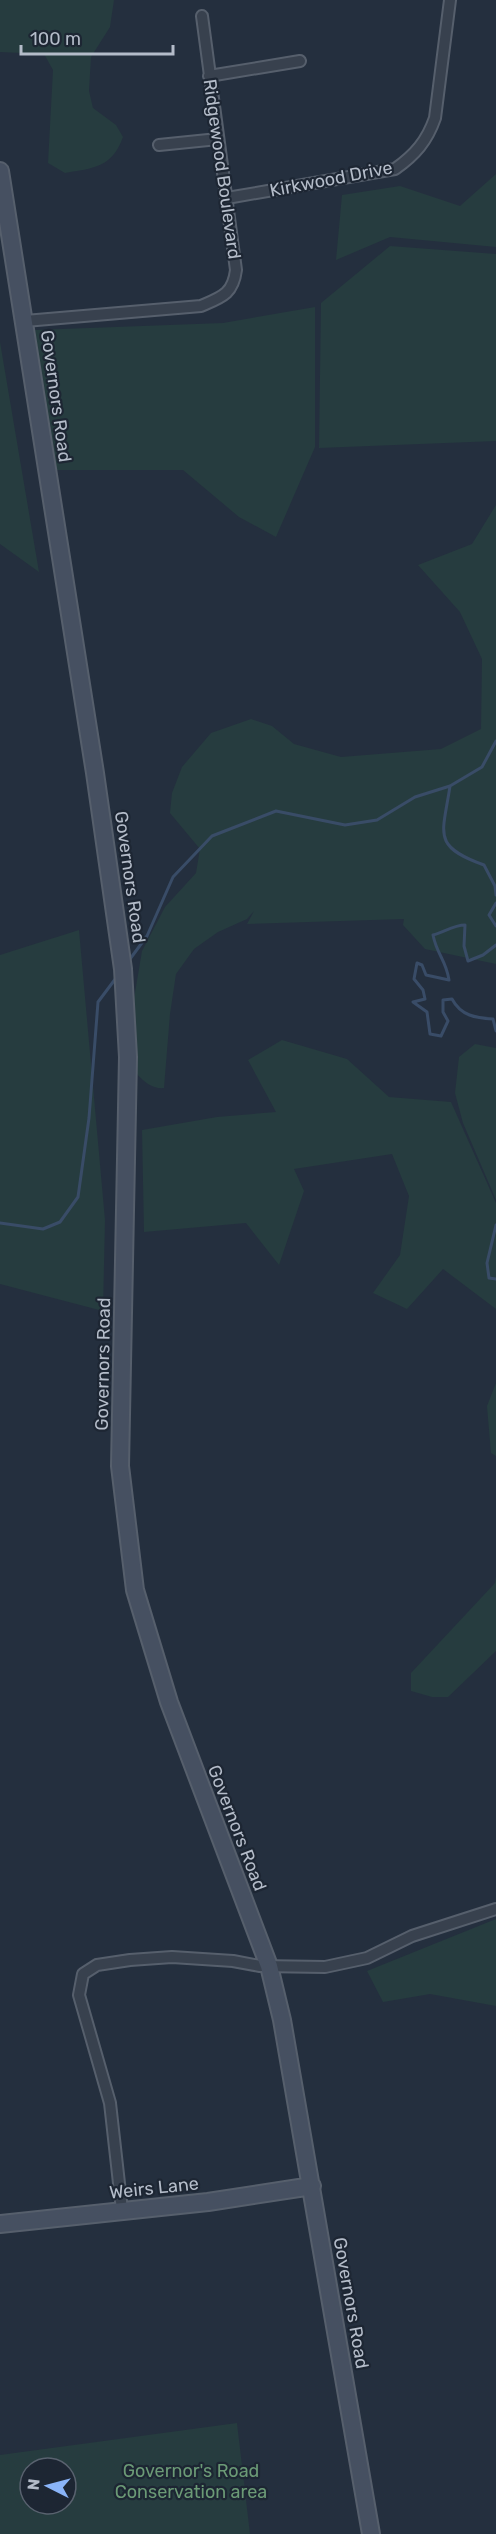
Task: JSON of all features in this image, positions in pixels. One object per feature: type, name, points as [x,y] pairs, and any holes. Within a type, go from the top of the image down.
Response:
[{"type":"main road","name":"Governors Road","points":[[0,171],[25,321],[123,969],[128,1069],[120,1466],[135,1590],[169,1702],[269,1966],[282,2020],[312,2186],[371,2534]]},
{"type":"main road","name":"Weirs Lane","points":[[0,2224],[208,2202],[312,2186]]},
{"type":"street","name":"Kirkwood Drive","points":[[227,198],[395,169],[414,156],[430,133],[435,118],[450,0]]},
{"type":"street","name":"Ridgewood Boulevard","points":[[25,321],[201,306],[223,296],[234,284],[236,270],[201,16]]},
{"type":"street","points":[[209,76],[300,61]]},
{"type":"street","points":[[159,146],[218,139]]},
{"type":"street","points":[[122,2210],[110,2103],[101,2066],[78,1995],[83,1974],[97,1965],[130,1960],[189,1957],[269,1966],[325,1967],[367,1958],[412,1936],[496,1909]]},
{"type":"green space","points":[[0,0],[114,0],[110,27],[91,57],[89,91],[93,108],[116,125],[123,137],[107,161],[93,168],[65,173],[48,163],[53,70],[44,54],[0,52]]},
{"type":"green space","points":[[496,174],[496,247],[390,237],[336,260],[342,195],[400,186],[460,206]]},
{"type":"green space","points":[[390,246],[496,254],[496,441],[319,448],[321,303]]},
{"type":"green space","points":[[315,307],[315,447],[276,537],[239,517],[183,470],[54,470],[35,330],[223,323]]},
{"type":"green space","points":[[0,342],[39,572],[0,544]]},
{"type":"green space","points":[[496,505],[496,964],[425,949],[403,925],[404,919],[247,924],[254,911],[247,919],[218,932],[194,949],[176,974],[164,1088],[146,1083],[124,1058],[142,951],[165,907],[196,873],[200,849],[170,813],[172,793],[182,767],[211,733],[251,719],[272,726],[294,744],[341,757],[441,749],[481,729],[482,659],[460,612],[418,565],[472,544]]},
{"type":"green space","points":[[79,930],[105,1220],[103,1311],[0,1284],[0,955]]},
{"type":"green space","points":[[282,1040],[347,1059],[389,1097],[451,1102],[496,1203],[496,1309],[443,1269],[407,1309],[373,1293],[400,1255],[409,1196],[392,1154],[294,1169],[304,1191],[279,1265],[246,1223],[144,1232],[142,1130],[217,1117],[276,1112],[248,1060]]},
{"type":"green space","points":[[475,1044],[496,1048],[496,1200],[463,1123],[455,1093],[459,1057]]},
{"type":"green space","points":[[496,1383],[496,1456],[491,1453],[487,1406]]},
{"type":"green space","points":[[496,1576],[496,1651],[448,1697],[432,1697],[411,1691],[411,1673],[495,1583]]},
{"type":"green space","points":[[496,1919],[496,2006],[430,1994],[383,2002],[367,1971]]},
{"type":"green space","name":"Governor's Road Conservation area","points":[[237,2423],[250,2534],[0,2534],[0,2455]]},
{"type":"waterway","points":[[130,959],[147,936],[173,877],[212,836],[276,811],[345,825],[377,820],[415,797],[450,786],[482,767],[496,741]]},
{"type":"waterway","points":[[450,786],[444,836],[455,851],[484,865],[495,886],[496,895]]},
{"type":"waterway","points":[[496,903],[489,915],[496,926]]},
{"type":"waterway","points":[[496,945],[483,955],[468,961],[464,946],[465,925],[433,935],[449,980],[426,975],[422,965],[417,963],[414,979],[423,990],[425,999],[413,1002],[427,1012],[430,1034],[441,1036],[448,1021],[443,1012],[443,1000],[452,999],[464,1013],[493,1019],[496,1031]]},
{"type":"waterway","points":[[0,1223],[43,1229],[60,1222],[78,1197],[89,1118],[98,1002],[116,978]]},
{"type":"waterway","points":[[496,1225],[487,1263],[489,1278],[496,1279]]}]
